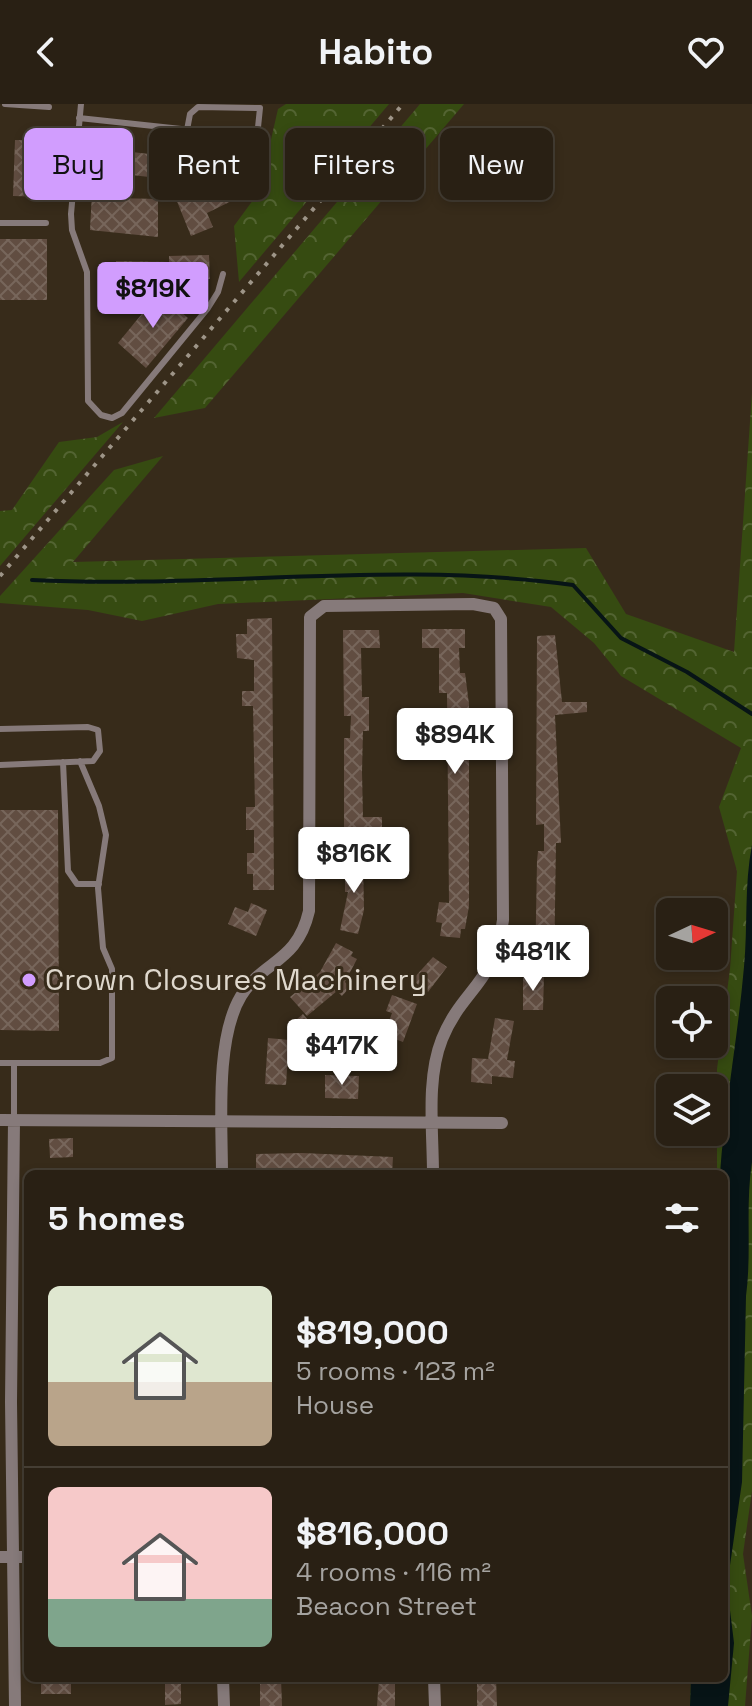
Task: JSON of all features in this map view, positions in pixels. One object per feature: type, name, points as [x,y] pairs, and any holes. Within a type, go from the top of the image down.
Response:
[{"type":"street","points":[[222,1170],[222,1122],[232,1016],[247,988],[293,948],[309,911],[308,627],[316,609],[324,606],[473,604],[494,608],[501,619],[500,941],[486,976],[442,1039],[435,1073],[433,1170]]},
{"type":"street","points":[[15,1706],[6,1557],[7,1120],[502,1123]]},
{"type":"street","points":[[223,1682],[224,1706]]},
{"type":"street","points":[[434,1682],[435,1706]]},
{"type":"lane","points":[[5,104],[49,107]]},
{"type":"lane","points":[[81,104],[72,222],[87,272],[88,401],[101,415],[112,418],[122,413],[208,308],[218,292],[223,274]]},
{"type":"lane","points":[[198,107],[260,108],[257,137],[187,130],[190,114],[198,107]]},
{"type":"lane","points":[[79,118],[169,128]]},
{"type":"lane","points":[[0,223],[46,223]]},
{"type":"lane","points":[[0,729],[88,727],[98,730],[100,751],[93,761],[0,765]]},
{"type":"lane","points":[[0,1063],[100,1063],[112,1058],[112,969],[103,948],[99,884],[106,835],[99,806],[80,761]]},
{"type":"lane","points":[[63,762],[68,871],[77,884],[99,884]]},
{"type":"lane","points":[[7,1120],[14,1063]]},
{"type":"green space","points":[[286,104],[389,104],[369,128],[285,128],[285,200],[308,200],[239,282],[234,226],[253,200],[269,200],[269,148],[278,109]]},
{"type":"green space","points":[[420,104],[464,104],[444,128],[440,128],[424,151],[424,128],[400,128]]},
{"type":"green space","points":[[339,200],[382,200],[205,408],[154,418]]},
{"type":"green space","points":[[752,393],[752,1491],[743,1554],[752,1616],[745,1706],[690,1706],[691,1682],[728,1682],[728,1170],[717,1170],[717,1146],[728,1146],[728,1074],[717,1074],[717,1069],[718,1058],[728,1058],[728,986],[737,871],[719,807],[741,748],[621,676],[594,643],[551,607],[463,593],[218,604],[142,621],[88,610],[0,603],[0,596],[114,470],[163,456],[73,562],[586,548],[626,614],[734,652]]},
{"type":"green space","points":[[123,422],[0,566],[0,511],[12,510],[59,442],[97,437]]},
{"type":"shaded area","points":[[752,845],[752,1162],[742,1482],[728,1579],[728,1170],[720,1170],[723,1146],[728,1146],[728,1098],[744,967]]},
{"type":"shaded area","points":[[728,1594],[734,1643],[728,1706],[690,1706],[691,1682],[728,1682]]},
{"type":"building","points":[[15,140],[24,140],[24,196],[13,196]]},
{"type":"building","points":[[133,152],[149,154],[149,177],[133,175]]},
{"type":"building","points":[[92,200],[158,200],[158,237],[90,230]]},
{"type":"building","points":[[176,200],[234,200],[207,213],[213,227],[191,236]]},
{"type":"building","points":[[0,239],[47,239],[47,300],[0,300]]},
{"type":"building","points":[[209,255],[210,279],[115,284],[116,261],[169,262],[169,256]]},
{"type":"building","points":[[159,293],[188,318],[146,368],[118,343]]},
{"type":"building","points":[[272,618],[274,890],[253,890],[253,874],[247,874],[247,853],[254,853],[254,830],[246,830],[246,807],[255,807],[253,706],[242,706],[242,691],[254,691],[254,660],[237,658],[236,634],[247,634],[247,619]]},
{"type":"building","points":[[422,629],[465,629],[465,648],[459,648],[460,673],[465,673],[469,704],[469,906],[460,938],[440,936],[442,923],[436,922],[439,902],[449,903],[447,693],[439,693],[439,648],[422,648]]},
{"type":"building","points":[[343,630],[379,630],[380,648],[361,648],[362,697],[369,697],[369,731],[363,731],[362,772],[363,817],[382,817],[382,836],[344,836],[344,738],[350,738],[351,716],[344,716]]},
{"type":"building","points":[[555,635],[562,702],[587,702],[587,712],[555,715],[561,843],[556,843],[554,970],[535,970],[537,861],[538,851],[544,851],[544,824],[536,825],[537,636]]},
{"type":"building","points":[[0,810],[58,810],[59,1031],[0,1030]]},
{"type":"building","points":[[345,858],[363,858],[364,910],[358,934],[340,930],[348,892],[345,892]]},
{"type":"building","points":[[251,903],[267,910],[256,936],[228,924],[235,907],[248,912]]},
{"type":"building","points":[[336,943],[353,952],[351,956],[357,959],[345,982],[350,987],[342,996],[337,991],[307,1016],[290,997],[320,972]]},
{"type":"building","points":[[433,957],[447,967],[428,992],[412,980]]},
{"type":"building","points":[[523,977],[544,977],[543,1010],[523,1010]]},
{"type":"building","points":[[392,995],[417,1004],[403,1042],[384,1035],[392,1013],[386,1011]]},
{"type":"building","points":[[303,1014],[315,1028],[302,1038],[290,1025]]},
{"type":"building","points":[[495,1018],[514,1021],[507,1060],[515,1061],[513,1078],[492,1076],[492,1084],[471,1082],[472,1058],[488,1059]]},
{"type":"building","points":[[268,1038],[289,1040],[286,1085],[265,1084]]},
{"type":"building","points":[[325,1075],[359,1076],[358,1099],[325,1098]]},
{"type":"building","points":[[73,1138],[73,1157],[50,1158],[49,1139]]},
{"type":"building","points":[[256,1154],[393,1157],[392,1170],[256,1170]]},
{"type":"building","points":[[41,1682],[71,1682],[71,1694],[41,1694]]},
{"type":"building","points":[[260,1682],[281,1682],[282,1706],[260,1706]]},
{"type":"building","points":[[379,1682],[395,1682],[395,1706],[377,1706]]},
{"type":"building","points":[[477,1682],[496,1682],[497,1706],[477,1706]]},
{"type":"building","points":[[181,1683],[181,1704],[165,1705],[165,1684]]},
{"type":"waterway","points":[[32,580],[100,582],[438,575],[573,585],[621,638],[687,672],[752,714]]},
{"type":"railway","points":[[0,576],[403,104]]},
{"type":"place","name":"Crown Closures Machinery","points":[[29,980]]}]
